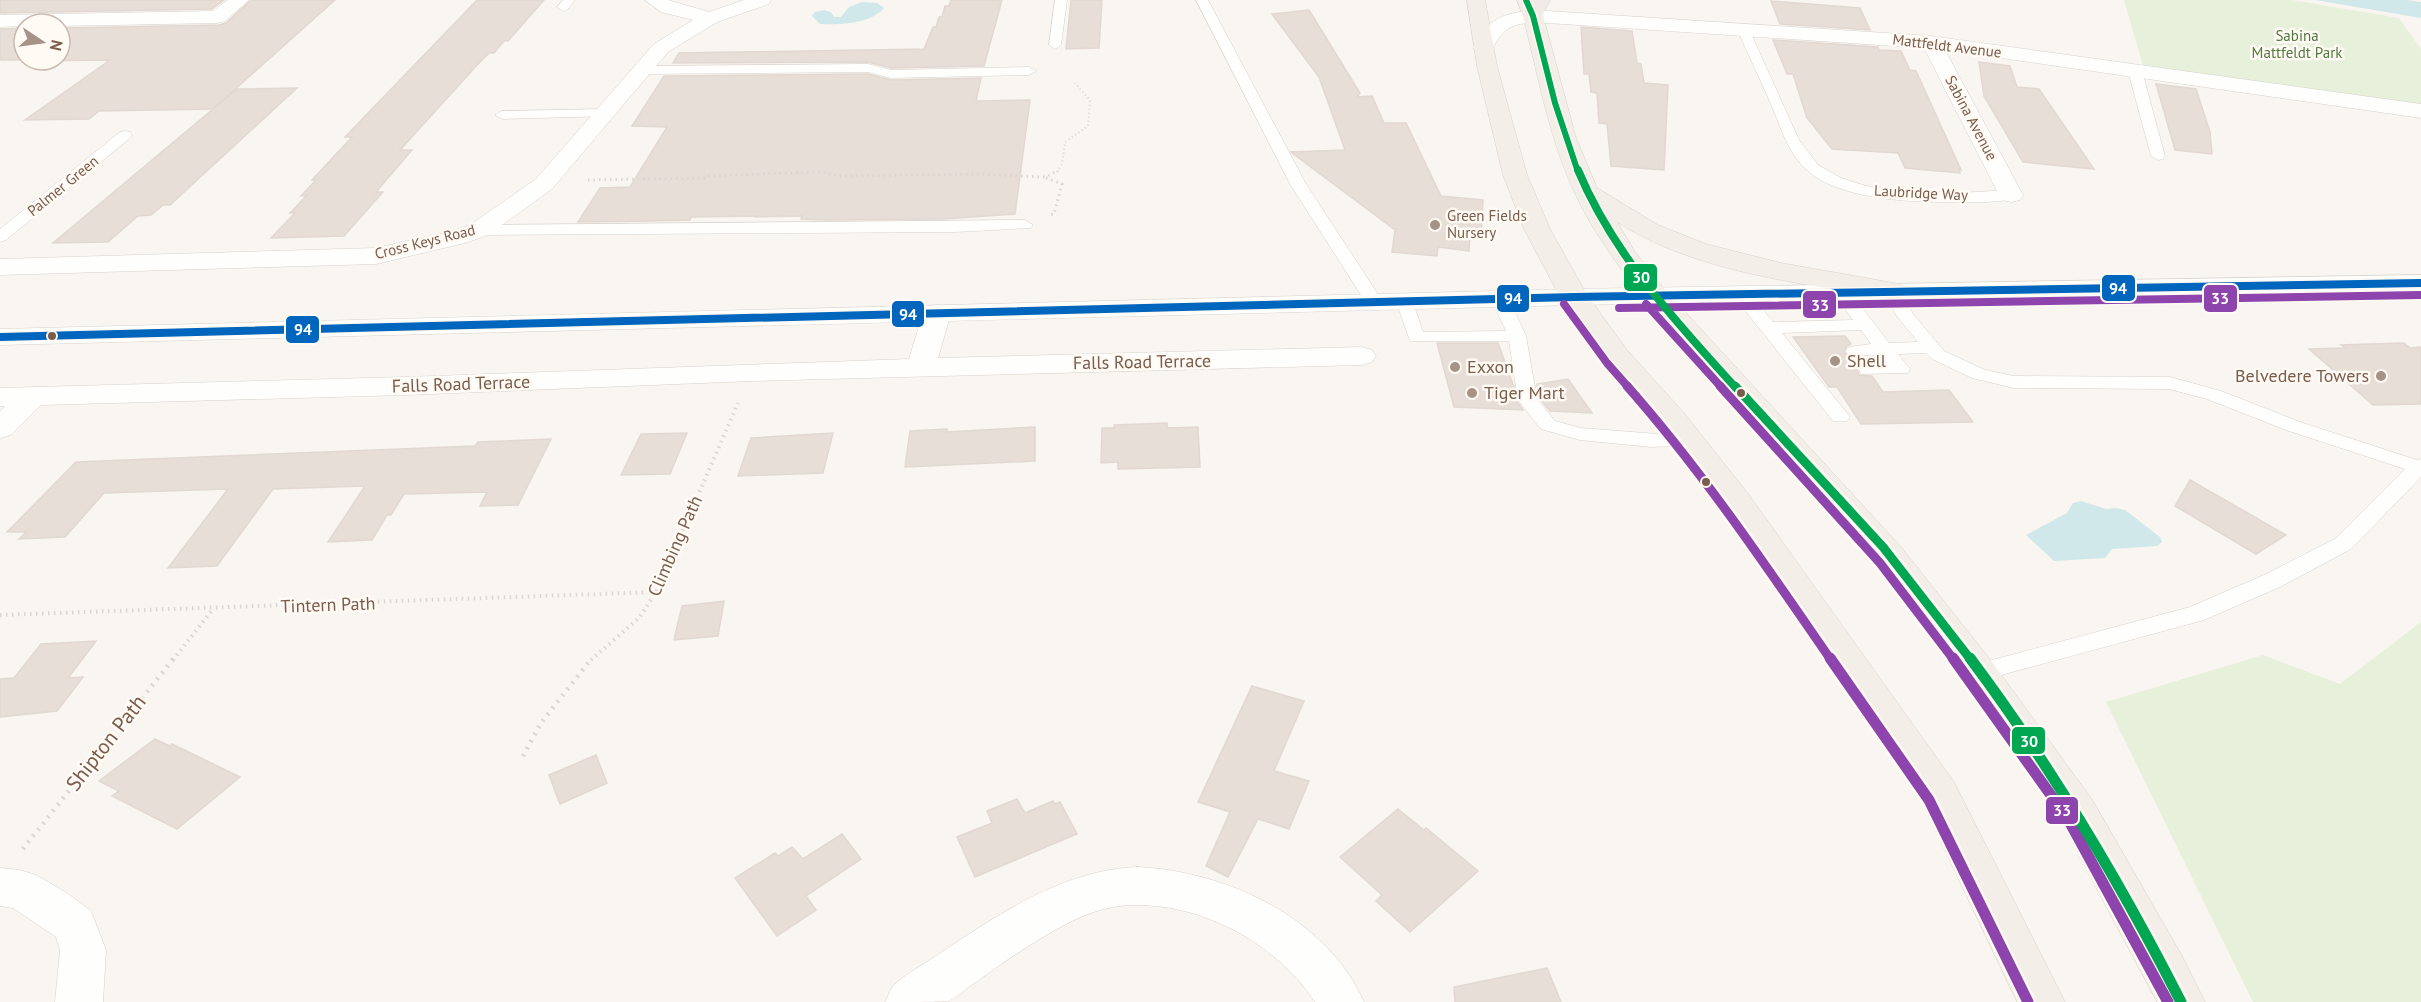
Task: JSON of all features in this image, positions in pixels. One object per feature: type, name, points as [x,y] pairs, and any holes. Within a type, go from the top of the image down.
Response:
[{"type":"main road","points":[[1476,0],[1483,47],[1501,128],[1515,175],[1538,229],[1574,297],[1617,356],[1689,441],[1737,503],[1939,794],[2041,1002]]},
{"type":"main road","points":[[1533,5],[1565,138],[1586,191],[1624,255],[1655,296],[1889,555],[1978,672],[2078,813],[2181,1002]]},
{"type":"main road","points":[[1586,191],[1668,239],[1721,258],[1780,272],[1894,291]]},
{"type":"street","points":[[0,21],[218,17],[240,0]]},
{"type":"street","points":[[654,0],[668,8],[710,18]]},
{"type":"street","name":"Cross Keys Road","points":[[0,267],[376,256],[456,238],[479,230],[544,184],[662,48],[710,18],[762,0]]},
{"type":"street","name":"Mattfeldt Avenue","points":[[1483,47],[1491,31],[1500,23],[1533,5],[1743,29],[1931,42],[2421,111]]},
{"type":"street","name":"Sabina Avenue","points":[[1931,42],[2011,195]]},
{"type":"street","points":[[0,337],[1574,297],[2421,283]]},
{"type":"street","points":[[921,367],[937,313]]},
{"type":"street","name":"Falls Road Terrace","points":[[0,397],[406,386],[752,372],[1362,356]]},
{"type":"street","points":[[0,428],[33,396]]},
{"type":"street","points":[[10,870],[20,890],[51,907],[75,925],[83,950],[80,1002]]},
{"type":"street","points":[[909,1002],[1006,936],[1070,901],[1116,887],[1161,886],[1210,898],[1273,930],[1310,959],[1333,987],[1340,1002]]},
{"type":"lane","points":[[1056,45],[1061,0]]},
{"type":"lane","points":[[1202,0],[1298,183],[1374,302]]},
{"type":"lane","name":"Laubridge Way","points":[[1743,29],[1797,150],[1813,169],[1841,183],[1884,193],[1948,197],[2011,195]]},
{"type":"lane","points":[[641,70],[868,68],[891,74],[1029,71]]},
{"type":"lane","points":[[2135,71],[2158,156]]},
{"type":"lane","points":[[502,115],[606,112]]},
{"type":"lane","name":"Palmer Green","points":[[0,237],[125,135]]},
{"type":"lane","points":[[479,230],[525,232],[750,227],[936,229],[1024,225]]},
{"type":"lane","points":[[1894,291],[1905,315],[1938,356],[1979,374],[2014,382],[2170,382],[2214,395],[2294,426],[2420,466],[2343,544],[2274,580],[2196,614],[1978,672]]},
{"type":"lane","points":[[1841,292],[1900,369],[1868,370]]},
{"type":"lane","points":[[1741,294],[1768,328],[1802,362],[1840,417]]},
{"type":"lane","points":[[1500,299],[1517,336],[1528,400],[1548,425],[1580,434],[1651,441],[1689,441]]},
{"type":"lane","points":[[1405,301],[1416,337],[1517,336]]},
{"type":"lane","points":[[1768,328],[1865,325]]},
{"type":"lane","points":[[1855,351],[1932,347]]},
{"type":"path","points":[[582,180],[705,178],[707,176],[820,172],[839,176],[978,174],[1046,177],[1055,175],[1061,169],[1065,142],[1088,126],[1090,100],[1075,83]]},
{"type":"path","points":[[1024,225],[1036,218],[1054,214],[1062,184],[1046,177]]},
{"type":"path","name":"Climbing Path","points":[[523,756],[541,723],[593,657],[639,618],[656,592],[752,372]]},
{"type":"path","name":"Tintern Path","points":[[0,615],[656,592]]},
{"type":"path","name":"Shipton Path","points":[[10,870],[213,609]]},
{"type":"green space","name":"Sabina Mattfeldt Park","points":[[2124,0],[2292,0],[2399,18],[2421,49],[2421,105],[2143,66]]},
{"type":"green space","points":[[2421,622],[2421,1002],[2253,1002],[2106,702],[2263,655],[2340,684]]},
{"type":"water","points":[[2315,0],[2421,2],[2421,18]]},
{"type":"water","points":[[862,2],[877,3],[884,8],[871,17],[845,24],[820,24],[812,16],[815,12],[824,10],[831,12],[834,17],[841,17],[849,7]]},
{"type":"water","points":[[2081,501],[2106,509],[2125,510],[2160,537],[2162,542],[2157,546],[2112,549],[2105,558],[2054,561],[2026,535],[2067,513],[2073,503]]},
{"type":"building","points":[[0,0],[224,0],[212,9],[0,13]]},
{"type":"building","points":[[251,0],[335,0],[213,109],[99,111],[89,119],[25,120],[110,60],[72,60],[72,28],[226,23]]},
{"type":"building","points":[[477,0],[544,0],[508,41],[504,41],[494,53],[489,53],[478,64],[400,150],[412,150],[376,192],[383,192],[344,236],[271,238],[295,213],[290,213],[307,195],[301,196],[316,180],[312,180],[352,137],[345,137]]},
{"type":"building","points":[[951,0],[1002,0],[984,66],[891,68],[868,62],[673,63],[679,53],[924,49],[933,27],[936,27],[945,6],[949,6]]},
{"type":"building","points":[[1071,0],[1102,0],[1099,48],[1066,49]]},
{"type":"building","points":[[1771,1],[1860,8],[1870,30],[1780,24]]},
{"type":"building","points":[[1309,10],[1360,93],[1357,97],[1372,96],[1384,123],[1406,123],[1441,196],[1483,200],[1481,238],[1470,237],[1469,251],[1438,247],[1437,256],[1392,252],[1395,230],[1291,152],[1345,150],[1319,77],[1272,14]]},
{"type":"building","points":[[1581,27],[1632,31],[1637,63],[1641,64],[1644,83],[1668,85],[1664,170],[1611,166],[1607,124],[1599,123],[1597,93],[1591,92],[1589,74],[1584,74]]},
{"type":"building","points":[[12,28],[12,60],[0,60],[0,29]]},
{"type":"building","points":[[1773,40],[1878,47],[1879,50],[1901,51],[1910,70],[1916,71],[1961,170],[1959,169],[1960,173],[1905,168],[1898,153],[1832,149],[1807,118],[1793,74],[1787,74]]},
{"type":"building","points":[[1979,62],[2010,66],[2017,87],[2039,89],[2094,169],[2023,162],[1984,96]]},
{"type":"building","points":[[868,74],[891,80],[981,78],[976,101],[1030,100],[1015,214],[943,219],[826,220],[801,219],[802,216],[757,216],[578,222],[600,188],[630,187],[667,127],[632,126],[664,76]]},
{"type":"building","points":[[2156,84],[2196,89],[2210,132],[2212,154],[2175,150]]},
{"type":"building","points":[[297,88],[170,205],[163,205],[151,215],[138,216],[108,242],[53,243],[237,89]]},
{"type":"building","points":[[1845,336],[1851,344],[1844,352],[1849,357],[1859,357],[1864,364],[1859,365],[1857,369],[1859,375],[1872,376],[1883,392],[1949,390],[1973,422],[1861,424],[1837,387],[1829,387],[1793,337]]},
{"type":"building","points":[[1437,343],[1498,343],[1514,387],[1516,400],[1523,410],[1454,407]]},
{"type":"building","name":"Belvedere Towers","points":[[2404,343],[2410,348],[2421,347],[2421,404],[2373,405],[2309,349],[2346,348],[2341,345]]},
{"type":"building","name":"Exxon","points":[[1568,379],[1592,413],[1550,411],[1539,398],[1537,384]]},
{"type":"building","points":[[1167,423],[1167,428],[1198,427],[1200,467],[1118,469],[1118,462],[1101,463],[1102,428],[1114,428],[1114,425]]},
{"type":"building","points":[[1035,427],[1035,461],[905,467],[910,431],[947,429],[947,432]]},
{"type":"building","points":[[687,433],[670,474],[621,475],[641,434]]},
{"type":"building","points":[[833,433],[823,473],[738,476],[751,438]]},
{"type":"building","points":[[551,439],[518,505],[480,506],[487,492],[404,494],[391,515],[387,515],[372,540],[328,542],[365,486],[273,489],[217,566],[168,568],[228,489],[104,493],[65,537],[19,539],[26,532],[7,532],[76,462],[475,446],[478,442]]},
{"type":"building","points":[[2190,480],[2286,535],[2256,554],[2175,506]]},
{"type":"building","points":[[724,601],[718,636],[674,640],[682,606]]},
{"type":"building","points":[[96,641],[68,678],[83,677],[57,711],[0,717],[0,679],[14,678],[41,644]]},
{"type":"building","points":[[1252,686],[1304,701],[1274,771],[1309,781],[1289,829],[1258,819],[1228,877],[1206,866],[1230,812],[1198,802]]},
{"type":"building","points":[[155,739],[170,746],[172,744],[240,777],[177,829],[112,796],[119,791],[99,781]]},
{"type":"building","points":[[596,755],[607,783],[560,804],[549,775]]},
{"type":"building","points":[[1017,799],[1025,813],[1053,801],[1055,804],[1060,802],[1077,834],[975,877],[957,837],[992,823],[987,811]]},
{"type":"building","points":[[1398,809],[1424,830],[1426,828],[1478,871],[1410,932],[1376,901],[1382,895],[1340,857]]},
{"type":"building","points":[[842,834],[861,859],[806,896],[816,910],[777,936],[735,878],[775,853],[778,856],[792,847],[803,859]]},
{"type":"building","points":[[1547,968],[1561,1002],[1455,1002],[1454,987]]},
{"type":"transit line","name":"30","points":[[1526,0],[1533,16],[1568,146],[1595,209],[1619,248],[1647,286],[1692,339],[1883,547],[1972,661],[2049,770],[2085,827],[2119,884],[2181,1002]]},
{"type":"transit line","name":"94","points":[[0,337],[1574,297],[2421,283]]},
{"type":"transit line","name":"33","points":[[1619,308],[2421,295]]},
{"type":"transit line","name":"33","points":[[1564,304],[1607,363],[1664,428],[1727,510],[1929,800],[2028,1002]]},
{"type":"transit line","name":"33","points":[[1646,304],[1880,563],[1969,679],[2068,819],[2168,1002]]},
{"type":"place","name":"Green Fields Nursery","points":[[1435,225]]},
{"type":"place","name":"Shell","points":[[1835,361]]},
{"type":"place","name":"Exxon","points":[[1455,367]]},
{"type":"place","name":"Belvedere Towers","points":[[2381,376]]},
{"type":"place","name":"Tiger Mart","points":[[1472,393]]}]
